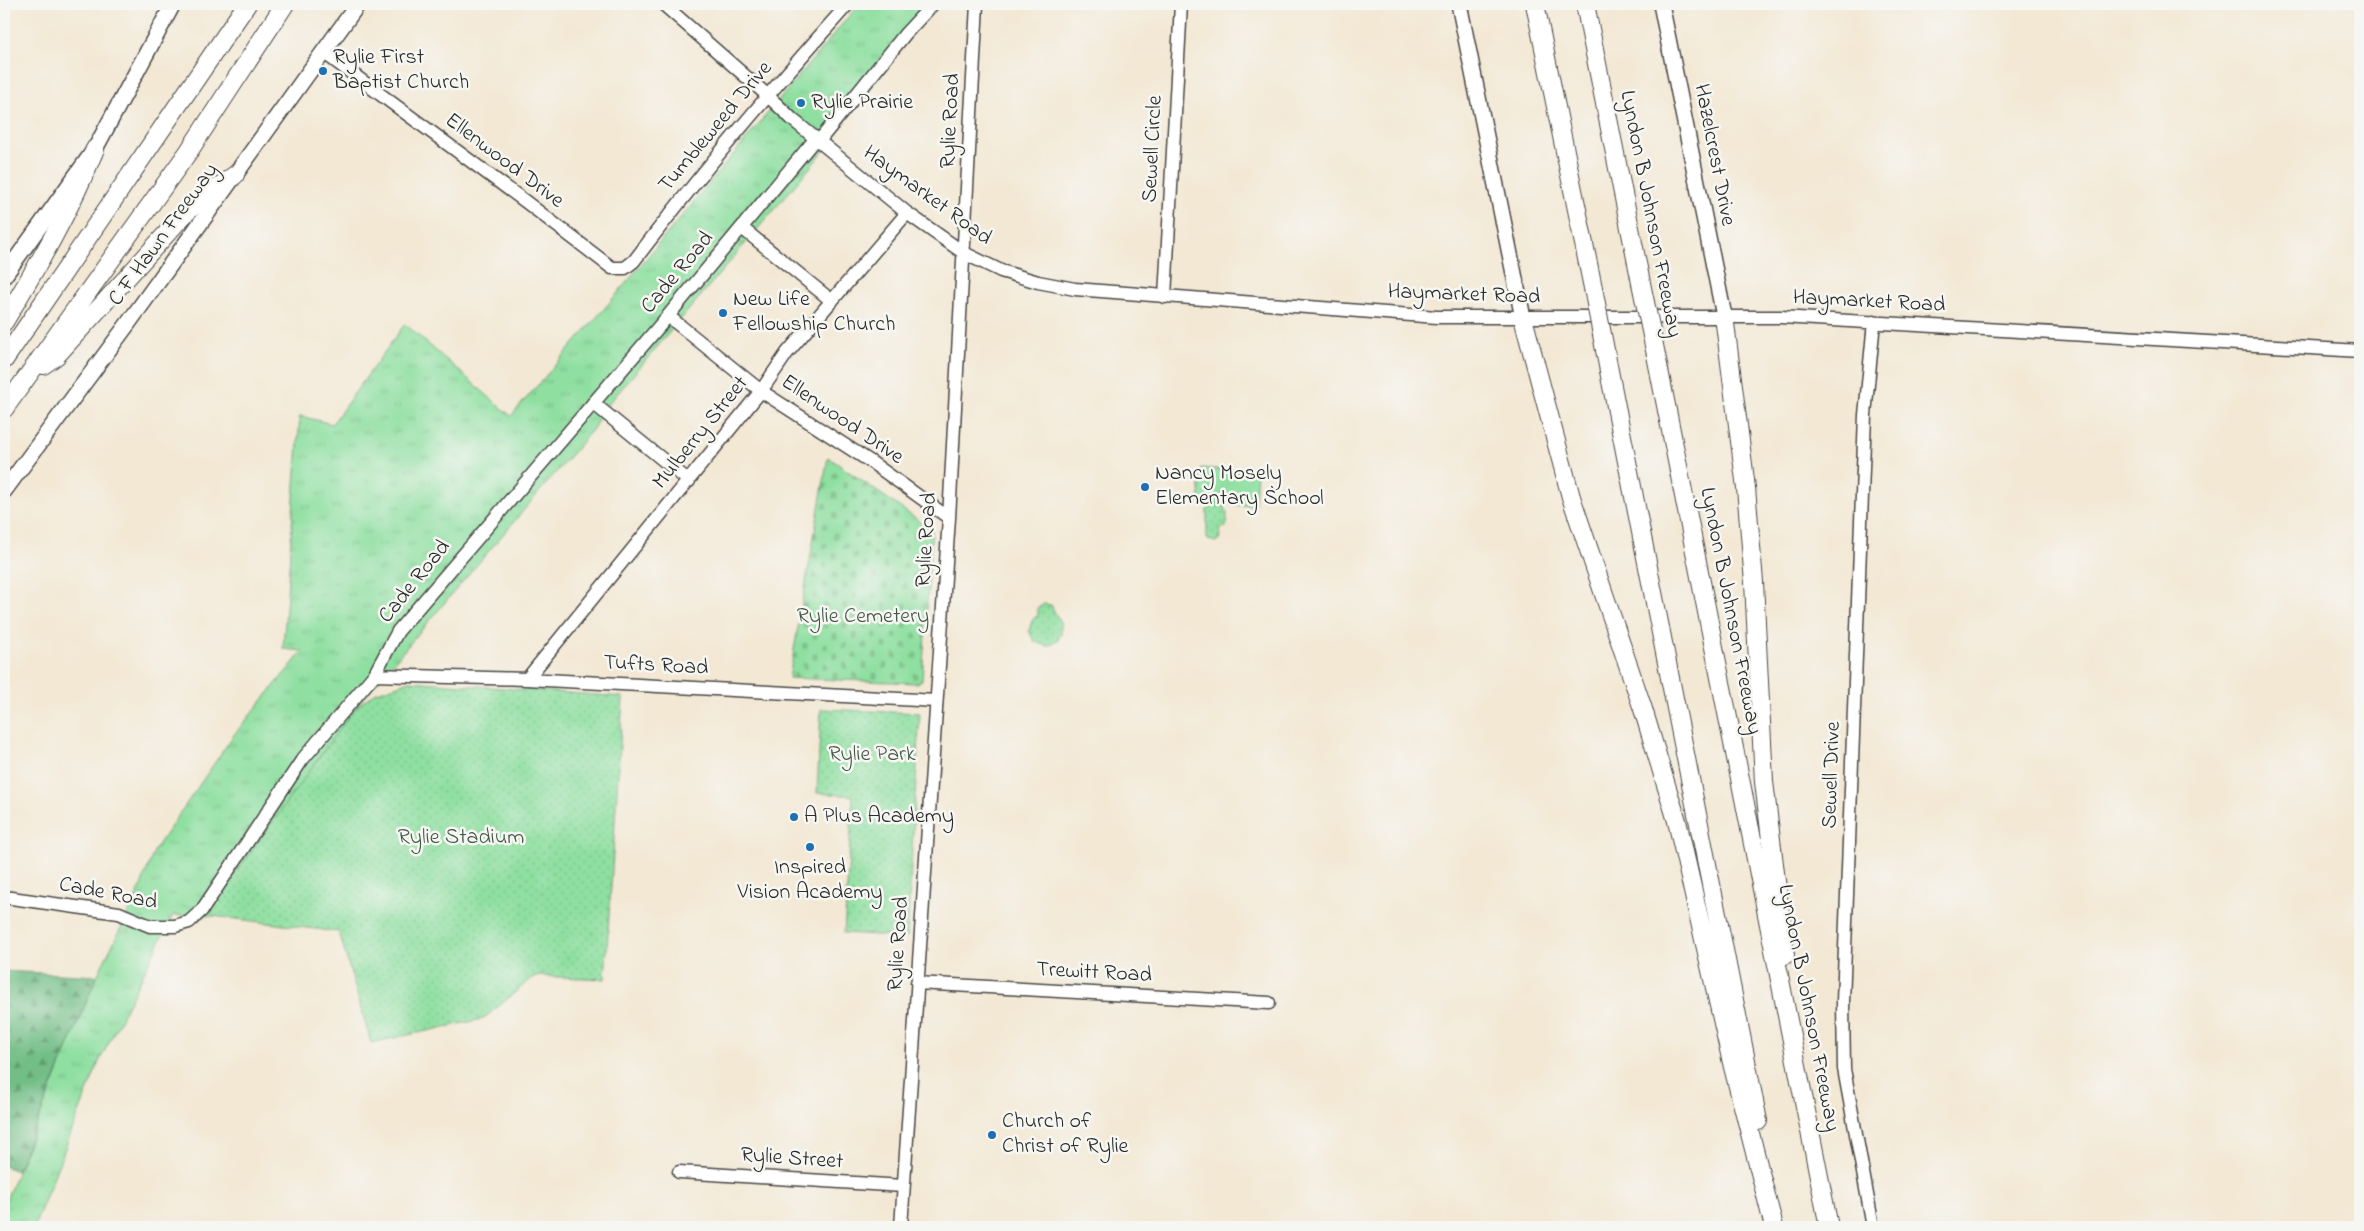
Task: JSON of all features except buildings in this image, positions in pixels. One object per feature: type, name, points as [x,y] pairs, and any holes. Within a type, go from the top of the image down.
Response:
[{"type":"highway","points":[[191,86],[234,4]]},
{"type":"highway","points":[[4,360],[247,4]]},
{"type":"highway","name":"C F Hawn Freeway","points":[[4,409],[189,151],[285,4]]},
{"type":"highway","points":[[1523,4],[1566,158]]},
{"type":"highway","points":[[1535,4],[1779,1227]]},
{"type":"highway","name":"Lyndon B Johnson Freeway","points":[[1585,4],[1829,1227]]},
{"type":"highway","points":[[4,322],[52,242],[76,196],[95,149]]},
{"type":"highway","points":[[28,375],[56,356],[193,206],[235,175]]},
{"type":"highway","points":[[1724,316],[1747,497],[1764,782],[1803,1097]]},
{"type":"highway","points":[[1523,318],[1571,497],[1643,709],[1677,820],[1733,1067],[1774,1227]]},
{"type":"main road","points":[[4,276],[95,149],[173,4]]},
{"type":"main road","name":"C F Hawn Freeway","points":[[4,491],[62,414],[358,4]]},
{"type":"main road","points":[[1459,4],[1523,318]]},
{"type":"main road","name":"Hazelcrest Drive","points":[[1661,4],[1724,316]]},
{"type":"street","name":"Haymarket Road","points":[[663,4],[768,94],[793,120],[907,213],[964,253],[1001,271],[1038,282],[1075,289],[1165,297],[1437,317],[1724,316],[1874,322],[2360,351]]},
{"type":"street","name":"Tumbleweed Drive","points":[[612,268],[625,268],[634,261],[684,195],[768,94],[848,4]]},
{"type":"street","name":"Cade Road","points":[[4,897],[119,913],[150,926],[176,926],[189,922],[202,910],[302,760],[374,676],[398,631],[668,316],[906,33],[933,4]]},
{"type":"street","name":"Rylie Road","points":[[901,1227],[949,518],[978,4]]},
{"type":"street","name":"Sewell Circle","points":[[1165,297],[1181,4]]},
{"type":"street","name":"Ellenwood Drive","points":[[323,52],[612,268]]},
{"type":"street","name":"Mulberry Street","points":[[528,680],[761,391],[787,353],[907,213]]},
{"type":"street","points":[[742,228],[832,301]]},
{"type":"street","name":"Ellenwood Drive","points":[[668,316],[761,391],[871,462],[949,518]]},
{"type":"street","name":"Sewell Drive","points":[[1873,1227],[1844,1069],[1843,1002],[1866,414],[1874,322]]},
{"type":"street","points":[[593,404],[689,481]]},
{"type":"street","name":"Tufts Road","points":[[374,676],[528,680],[936,701]]},
{"type":"street","name":"Trewitt Road","points":[[917,983],[1269,1003]]},
{"type":"street","name":"Rylie Street","points":[[679,1172],[903,1186]]},
{"type":"green space","points":[[859,4],[932,4],[819,157],[605,408],[593,429],[354,709],[205,917],[173,915],[99,1062],[34,1227],[4,1227],[4,1205],[97,976],[140,889],[154,851],[233,736],[303,651],[283,649],[300,416],[332,424],[405,324],[511,416],[610,302]]},
{"type":"green space","name":"Rylie Cemetery","points":[[828,457],[932,530],[922,680],[917,683],[789,678]]},
{"type":"green space","points":[[1201,468],[1257,472],[1255,506],[1199,503]]},
{"type":"green space","points":[[1213,505],[1224,505],[1227,514],[1226,527],[1221,528],[1219,540],[1215,542],[1207,539],[1207,510]]},
{"type":"green space","points":[[1044,604],[1051,605],[1061,624],[1059,639],[1048,646],[1035,642],[1029,631],[1032,620],[1038,615],[1038,608]]},
{"type":"green space","name":"Rylie Stadium","points":[[410,681],[623,697],[605,979],[535,976],[483,1019],[371,1043],[339,932],[205,915],[354,709],[374,693]]},
{"type":"green space","name":"Rylie Park","points":[[821,709],[920,713],[907,937],[844,933],[853,796],[817,793]]},
{"type":"green space","points":[[4,971],[97,976],[17,1171],[4,1166]]},
{"type":"place","name":"Rylie First Baptist Church","points":[[323,71]]},
{"type":"place","name":"Rylie Prairie","points":[[801,103]]},
{"type":"place","name":"New Life Fellowship Church","points":[[723,313]]},
{"type":"place","name":"Nancy Mosely Elementary School","points":[[1145,487]]},
{"type":"place","name":"A Plus Academy","points":[[794,817]]},
{"type":"place","name":"Inspired Vision Academy","points":[[810,847]]},
{"type":"place","name":"Church of Christ of Rylie","points":[[992,1135]]}]
